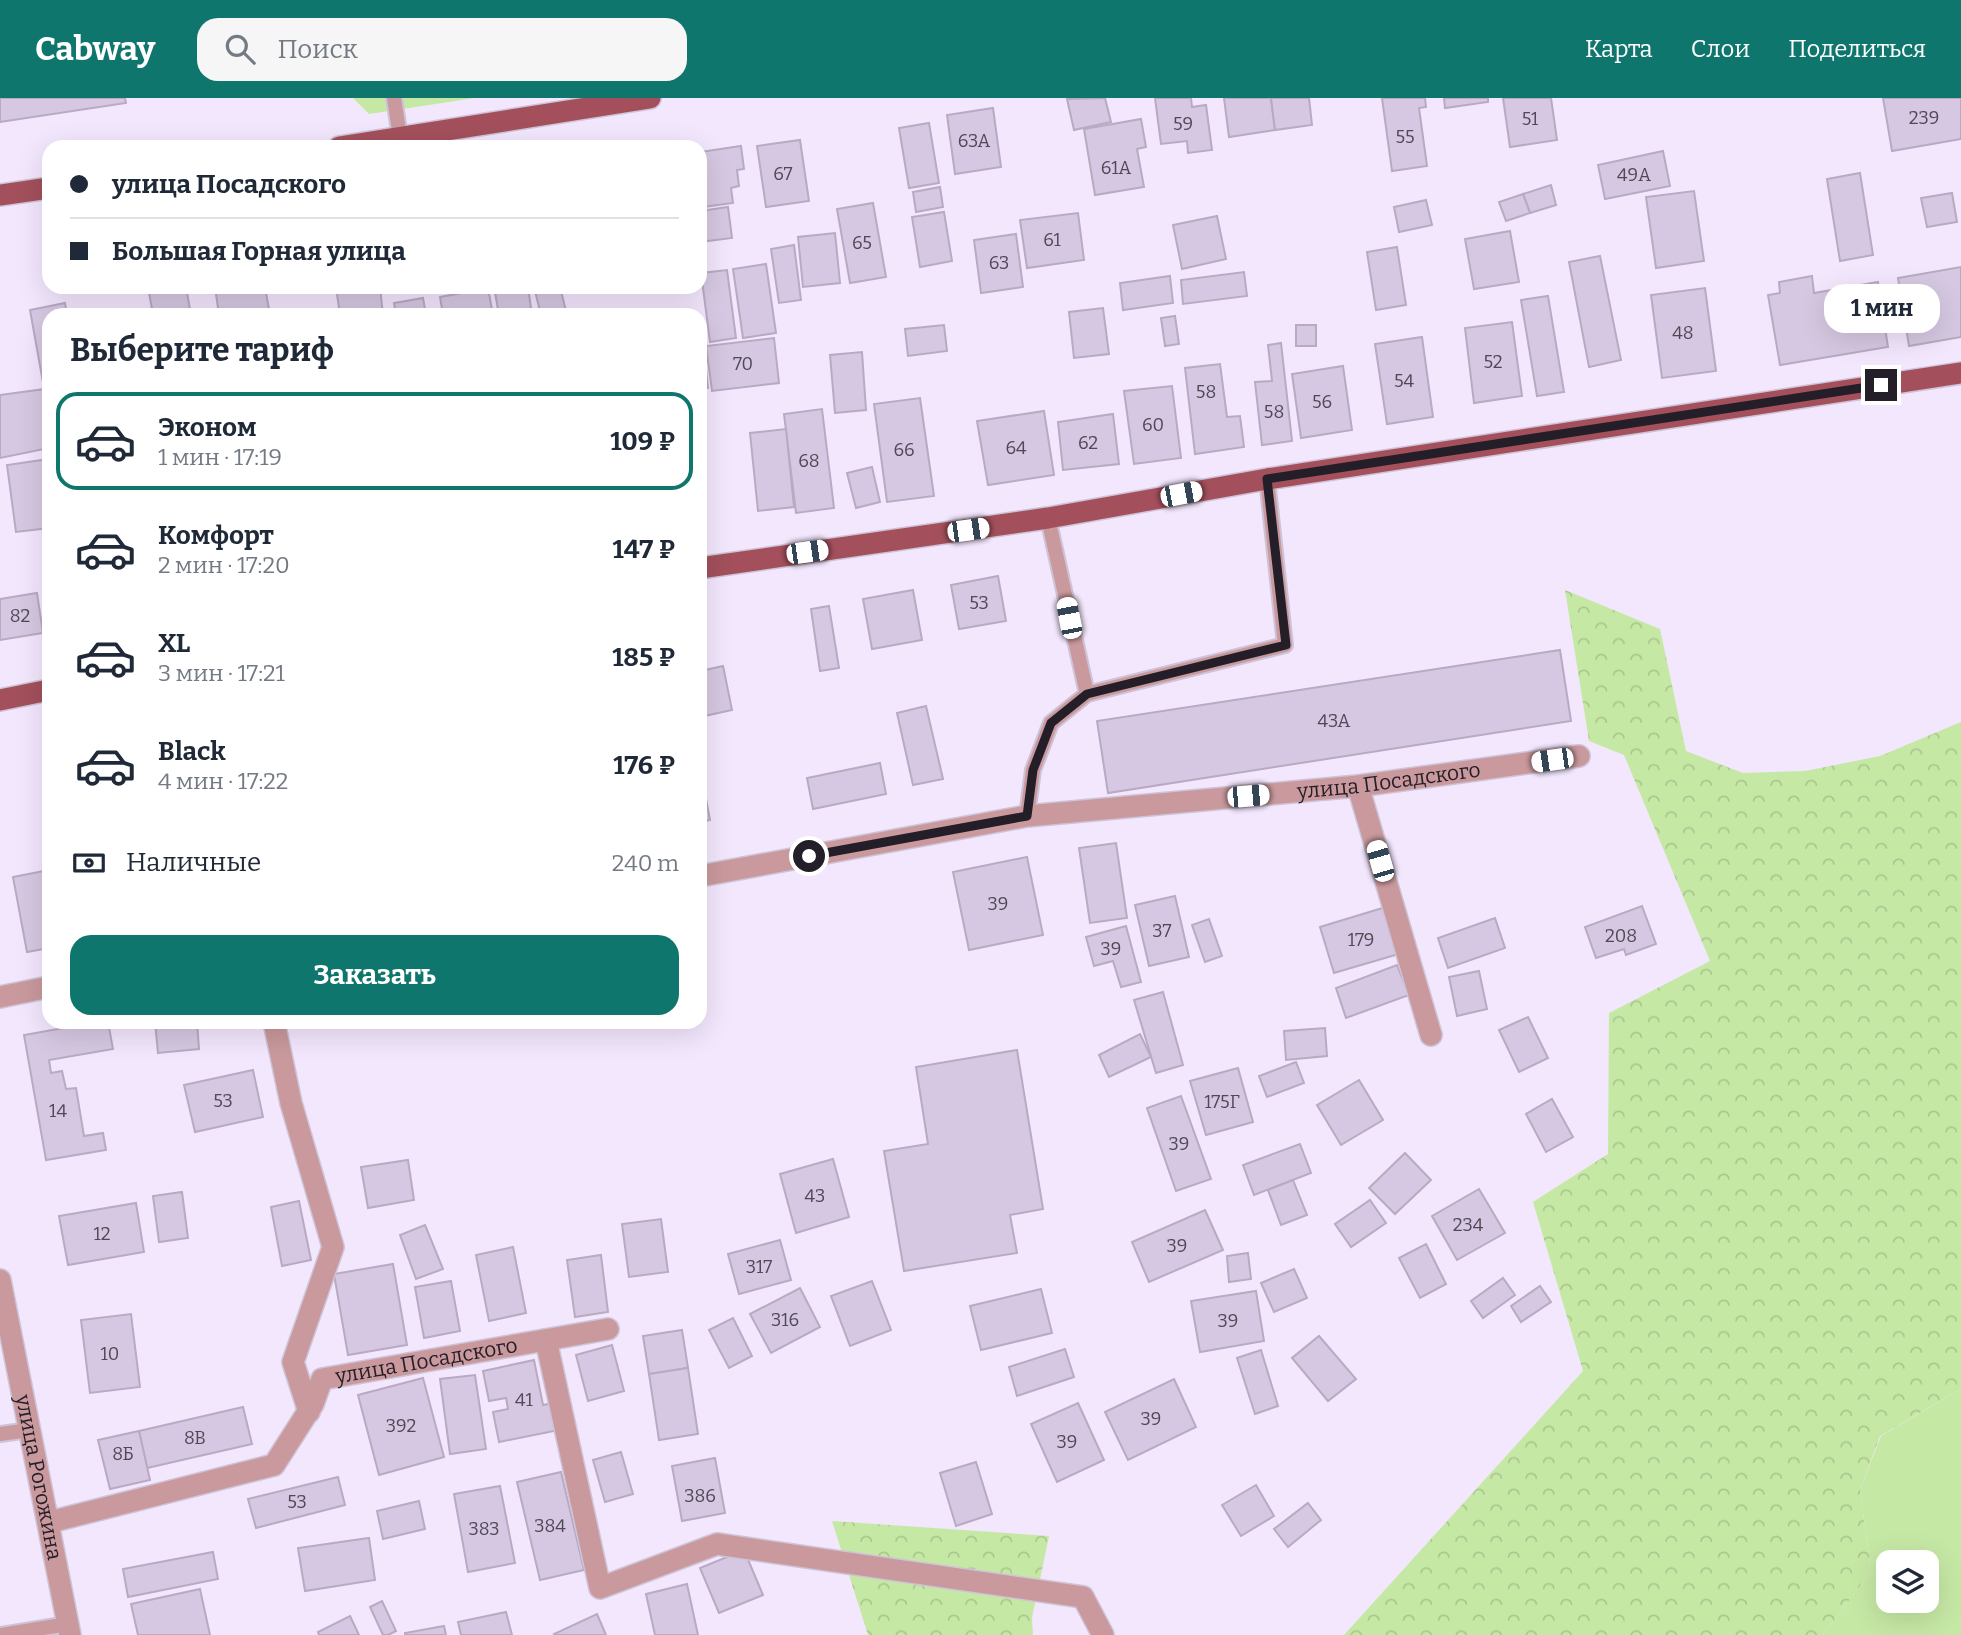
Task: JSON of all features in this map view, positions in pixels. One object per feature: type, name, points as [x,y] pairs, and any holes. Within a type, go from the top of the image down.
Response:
[{"type":"main road","points":[[382,140],[650,98]]},
{"type":"main road","points":[[0,195],[42,189]]},
{"type":"main road","points":[[707,567],[1048,518],[1267,479],[1961,373]]},
{"type":"main road","points":[[0,699],[42,691]]},
{"type":"street","name":"улица Посадского","points":[[707,875],[1027,816],[1358,786],[1579,756]]},
{"type":"street","points":[[1358,786],[1431,1035]]},
{"type":"street","points":[[0,997],[42,988]]},
{"type":"street","points":[[275,1029],[291,1103],[333,1247],[293,1362],[309,1412]]},
{"type":"street","name":"улица Рогожина","points":[[0,1280],[2,1307],[50,1522],[69,1629]]},
{"type":"street","name":"улица Посадского","points":[[50,1522],[274,1465],[309,1412],[322,1378],[608,1329]]},
{"type":"street","points":[[546,1340],[600,1588],[717,1544],[1083,1597],[1102,1635]]},
{"type":"lane","points":[[394,98],[400,137]]},
{"type":"lane","points":[[1027,816],[1033,770],[1051,723],[1087,694],[1286,645],[1267,479]]},
{"type":"lane","points":[[1048,518],[1087,694]]},
{"type":"lane","points":[[0,1434],[29,1430]]},
{"type":"lane","points":[[0,1635],[69,1629]]},
{"type":"green space","points":[[353,98],[475,98],[369,114]]},
{"type":"green space","points":[[1565,590],[1660,629],[1686,751],[1743,773],[1805,771],[1880,756],[1961,722],[1961,1389],[1880,1436],[1860,1490],[1871,1571],[1823,1635],[1344,1635],[1583,1371],[1533,1202],[1608,1154],[1609,1013],[1710,961],[1624,755],[1589,741]]},
{"type":"green space","points":[[1961,1389],[1961,1635],[1823,1635],[1871,1571],[1860,1490],[1881,1436]]},
{"type":"green space","points":[[832,1521],[1049,1536],[1032,1618],[1033,1635],[868,1635]]},
{"type":"building","points":[[0,98],[125,98],[126,103],[0,122]]},
{"type":"building","points":[[1105,98],[1111,122],[1074,130],[1067,99]]},
{"type":"building","points":[[1155,98],[1191,98],[1192,107],[1206,105],[1212,150],[1188,153],[1187,141],[1161,144]]},
{"type":"building","points":[[1224,98],[1271,98],[1275,130],[1229,137]]},
{"type":"building","points":[[1271,98],[1309,98],[1312,125],[1275,130]]},
{"type":"building","points":[[1382,98],[1425,98],[1426,107],[1419,108],[1427,166],[1392,171]]},
{"type":"building","points":[[1444,98],[1488,98],[1488,102],[1445,108]]},
{"type":"building","points":[[1503,98],[1551,98],[1557,140],[1510,147]]},
{"type":"building","points":[[1883,98],[1961,98],[1961,139],[1892,151]]},
{"type":"building","points":[[993,108],[1001,167],[955,174],[947,115]]},
{"type":"building","points":[[1141,119],[1146,147],[1137,149],[1144,187],[1095,195],[1084,129]]},
{"type":"building","points":[[929,123],[939,183],[909,188],[899,128]]},
{"type":"building","points":[[800,140],[809,201],[766,207],[757,146]]},
{"type":"building","points":[[741,146],[744,169],[737,170],[739,186],[731,188],[733,203],[707,206],[707,151]]},
{"type":"building","points":[[1663,151],[1670,186],[1605,199],[1598,165]]},
{"type":"building","points":[[1860,173],[1873,255],[1840,261],[1827,179]]},
{"type":"building","points":[[1551,185],[1556,205],[1530,213],[1523,194]]},
{"type":"building","points":[[940,187],[943,207],[916,212],[913,192]]},
{"type":"building","points":[[1694,191],[1704,261],[1656,268],[1646,197]]},
{"type":"building","points":[[1952,193],[1957,222],[1927,227],[1921,198]]},
{"type":"building","points":[[1523,194],[1530,213],[1506,221],[1499,202]]},
{"type":"building","points":[[1426,200],[1432,225],[1399,232],[1394,207]]},
{"type":"building","points":[[873,203],[886,277],[850,283],[837,209]]},
{"type":"building","points":[[728,207],[732,238],[707,241],[707,210]]},
{"type":"building","points":[[944,212],[952,261],[920,267],[912,217]]},
{"type":"building","points":[[1078,213],[1084,260],[1027,268],[1020,220]]},
{"type":"building","points":[[1217,216],[1226,259],[1182,269],[1173,225]]},
{"type":"building","points":[[1510,231],[1519,282],[1474,289],[1465,239]]},
{"type":"building","points":[[835,233],[840,283],[803,287],[798,237]]},
{"type":"building","points":[[1016,234],[1023,287],[981,293],[974,240]]},
{"type":"building","points":[[794,245],[801,300],[779,303],[771,249]]},
{"type":"building","points":[[1397,247],[1406,305],[1376,310],[1367,252]]},
{"type":"building","points":[[1600,256],[1621,360],[1589,367],[1569,262]]},
{"type":"building","points":[[766,264],[776,333],[743,338],[733,269]]},
{"type":"building","points":[[1961,267],[1961,337],[1909,346],[1898,278]]},
{"type":"building","points":[[727,270],[736,338],[710,342],[704,294],[707,294],[707,272]]},
{"type":"building","points":[[1244,272],[1247,296],[1183,304],[1181,280]]},
{"type":"building","points":[[1170,276],[1173,303],[1123,310],[1120,283]]},
{"type":"building","points":[[1812,276],[1814,293],[1878,282],[1888,347],[1780,365],[1768,295],[1780,293],[1779,282]]},
{"type":"building","points":[[1705,288],[1716,371],[1662,378],[1651,295]]},
{"type":"building","points":[[149,294],[187,294],[190,308],[152,308]]},
{"type":"building","points":[[216,294],[266,294],[269,308],[218,308]]},
{"type":"building","points":[[337,294],[381,294],[382,308],[339,308]]},
{"type":"building","points":[[489,294],[492,308],[442,308],[440,297]]},
{"type":"building","points":[[495,294],[529,294],[531,308],[498,308]]},
{"type":"building","points":[[536,294],[562,294],[565,308],[539,308]]},
{"type":"building","points":[[1548,296],[1564,392],[1537,396],[1521,300]]},
{"type":"building","points":[[423,298],[425,308],[395,308],[394,303]]},
{"type":"building","points":[[65,303],[66,308],[42,308],[42,377],[30,310]]},
{"type":"building","points":[[1103,308],[1109,354],[1074,358],[1069,312]]},
{"type":"building","points":[[1175,316],[1179,344],[1165,346],[1161,318]]},
{"type":"building","points":[[1512,322],[1522,396],[1474,403],[1465,328]]},
{"type":"building","points":[[944,325],[947,351],[908,356],[905,329]]},
{"type":"building","points":[[1296,325],[1316,325],[1316,346],[1296,346]]},
{"type":"building","points":[[1422,337],[1433,417],[1387,424],[1375,344]]},
{"type":"building","points":[[774,338],[779,383],[712,391],[707,346]]},
{"type":"building","points":[[1281,343],[1292,441],[1262,445],[1255,382],[1272,381],[1268,345]]},
{"type":"building","points":[[862,352],[866,410],[835,413],[830,355]]},
{"type":"building","points":[[1220,364],[1227,417],[1240,416],[1244,447],[1195,454],[1185,368]]},
{"type":"building","points":[[1343,366],[1352,430],[1301,438],[1292,374]]},
{"type":"building","points":[[1172,386],[1181,458],[1134,464],[1124,391]]},
{"type":"building","points":[[42,389],[42,449],[0,458],[0,395]]},
{"type":"building","points":[[920,398],[934,496],[887,502],[874,404]]},
{"type":"building","points":[[822,409],[834,508],[796,513],[784,414]]},
{"type":"building","points":[[1044,411],[1054,475],[988,485],[977,421]]},
{"type":"building","points":[[1113,414],[1119,464],[1063,470],[1058,422]]},
{"type":"building","points":[[786,429],[794,507],[758,511],[750,433]]},
{"type":"building","points":[[42,460],[42,529],[16,532],[7,465]]},
{"type":"building","points":[[872,467],[880,502],[856,508],[847,473]]},
{"type":"building","points":[[998,576],[1006,621],[959,629],[951,585]]},
{"type":"building","points":[[913,590],[922,640],[872,649],[863,599]]},
{"type":"building","points":[[37,593],[42,633],[0,640],[0,599]]},
{"type":"building","points":[[829,606],[839,668],[820,671],[811,609]]},
{"type":"building","points":[[1560,650],[1571,721],[1108,793],[1097,721]]},
{"type":"building","points":[[723,666],[732,710],[707,715],[707,669]]},
{"type":"building","points":[[926,706],[943,779],[913,785],[897,713]]},
{"type":"building","points":[[880,763],[886,794],[813,809],[807,778]]},
{"type":"building","points":[[1116,843],[1127,918],[1090,923],[1079,848]]},
{"type":"building","points":[[1027,857],[1043,935],[969,950],[953,872]]},
{"type":"building","points":[[42,871],[42,949],[27,952],[13,877]]},
{"type":"building","points":[[1175,896],[1189,957],[1149,966],[1135,905]]},
{"type":"building","points":[[1389,906],[1402,953],[1334,973],[1320,927]]},
{"type":"building","points":[[1642,906],[1656,944],[1626,955],[1624,949],[1596,958],[1585,927]]},
{"type":"building","points":[[1495,918],[1505,948],[1448,968],[1438,938]]},
{"type":"building","points":[[1209,919],[1222,956],[1205,962],[1192,925]]},
{"type":"building","points":[[1126,926],[1141,982],[1121,987],[1113,961],[1094,966],[1086,937]]},
{"type":"building","points":[[1397,965],[1409,995],[1346,1018],[1336,988]]},
{"type":"building","points":[[1479,971],[1487,1009],[1457,1016],[1449,977]]},
{"type":"building","points":[[1163,992],[1183,1065],[1156,1073],[1134,1000]]},
{"type":"building","points":[[1528,1017],[1548,1058],[1519,1072],[1499,1030]]},
{"type":"building","points":[[1325,1028],[1327,1056],[1286,1060],[1284,1031]]},
{"type":"building","points":[[58,1029],[109,1029],[113,1049],[49,1060],[51,1073],[62,1071],[66,1089],[76,1088],[84,1136],[103,1133],[106,1150],[46,1160],[24,1035]]},
{"type":"building","points":[[156,1029],[198,1029],[199,1049],[158,1053]]},
{"type":"building","points":[[1140,1034],[1151,1057],[1109,1077],[1099,1055]]},
{"type":"building","points":[[1017,1050],[1043,1209],[1010,1215],[1017,1253],[904,1271],[884,1151],[928,1144],[916,1067]]},
{"type":"building","points":[[1296,1062],[1304,1083],[1267,1097],[1259,1076]]},
{"type":"building","points":[[1238,1068],[1253,1122],[1206,1135],[1190,1081]]},
{"type":"building","points":[[253,1070],[263,1117],[195,1132],[184,1085]]},
{"type":"building","points":[[1359,1080],[1383,1120],[1341,1145],[1317,1105]]},
{"type":"building","points":[[1181,1096],[1211,1179],[1176,1191],[1147,1108]]},
{"type":"building","points":[[1552,1099],[1573,1137],[1546,1152],[1526,1114]]},
{"type":"building","points":[[1300,1144],[1311,1173],[1254,1195],[1243,1165]]},
{"type":"building","points":[[1405,1153],[1431,1180],[1395,1214],[1369,1188]]},
{"type":"building","points":[[833,1159],[849,1217],[796,1233],[780,1174]]},
{"type":"building","points":[[408,1160],[414,1200],[368,1208],[361,1167]]},
{"type":"building","points":[[1293,1180],[1307,1215],[1281,1225],[1268,1190]]},
{"type":"building","points":[[1479,1189],[1505,1233],[1457,1260],[1432,1216]]},
{"type":"building","points":[[182,1192],[188,1238],[159,1242],[153,1196]]},
{"type":"building","points":[[1370,1200],[1386,1223],[1351,1247],[1335,1224]]},
{"type":"building","points":[[299,1201],[311,1260],[282,1266],[271,1207]]},
{"type":"building","points":[[136,1203],[144,1252],[68,1265],[59,1216]]},
{"type":"building","points":[[1205,1210],[1223,1250],[1149,1282],[1132,1242]]},
{"type":"building","points":[[661,1219],[668,1272],[629,1277],[622,1224]]},
{"type":"building","points":[[425,1225],[443,1269],[416,1279],[400,1235]]},
{"type":"building","points":[[780,1240],[791,1280],[739,1294],[728,1254]]},
{"type":"building","points":[[1426,1244],[1446,1284],[1420,1298],[1399,1258]]},
{"type":"building","points":[[513,1247],[526,1313],[489,1321],[476,1255]]},
{"type":"building","points":[[1248,1253],[1251,1279],[1229,1282],[1227,1256]]},
{"type":"building","points":[[601,1255],[608,1312],[575,1317],[567,1260]]},
{"type":"building","points":[[393,1264],[407,1345],[348,1355],[334,1274]]},
{"type":"building","points":[[1294,1269],[1307,1298],[1274,1312],[1261,1283]]},
{"type":"building","points":[[1503,1278],[1515,1295],[1483,1318],[1471,1301]]},
{"type":"building","points":[[451,1281],[460,1331],[424,1338],[415,1287]]},
{"type":"building","points":[[872,1281],[891,1330],[850,1346],[831,1296]]},
{"type":"building","points":[[1540,1286],[1551,1302],[1521,1322],[1511,1306]]},
{"type":"building","points":[[800,1288],[820,1327],[771,1353],[750,1314]]},
{"type":"building","points":[[1041,1289],[1052,1333],[981,1350],[970,1306]]},
{"type":"building","points":[[1256,1291],[1264,1341],[1200,1352],[1191,1301]]},
{"type":"building","points":[[131,1314],[140,1387],[90,1393],[81,1320]]},
{"type":"building","points":[[733,1318],[752,1356],[729,1368],[709,1330]]},
{"type":"building","points":[[682,1330],[688,1368],[649,1374],[643,1336]]},
{"type":"building","points":[[1319,1336],[1356,1379],[1328,1401],[1292,1358]]},
{"type":"building","points":[[612,1345],[624,1391],[588,1401],[576,1355]]},
{"type":"building","points":[[1065,1349],[1074,1377],[1017,1396],[1009,1367]]},
{"type":"building","points":[[1261,1350],[1278,1406],[1255,1414],[1237,1358]]},
{"type":"building","points":[[534,1360],[543,1405],[559,1402],[564,1429],[499,1442],[493,1412],[508,1409],[506,1398],[489,1401],[483,1371]]},
{"type":"building","points":[[688,1368],[698,1434],[659,1440],[649,1374]]},
{"type":"building","points":[[475,1375],[486,1449],[450,1454],[440,1379]]},
{"type":"building","points":[[423,1378],[444,1457],[379,1475],[358,1395]]},
{"type":"building","points":[[1174,1379],[1196,1427],[1128,1460],[1105,1412]]},
{"type":"building","points":[[1078,1403],[1104,1460],[1057,1482],[1031,1424]]},
{"type":"building","points":[[243,1407],[252,1444],[147,1468],[139,1431]]},
{"type":"building","points":[[139,1431],[150,1480],[110,1489],[98,1440]]},
{"type":"building","points":[[621,1452],[633,1494],[605,1502],[593,1460]]},
{"type":"building","points":[[715,1458],[725,1513],[682,1521],[672,1466]]},
{"type":"building","points":[[976,1462],[992,1514],[956,1526],[940,1473]]},
{"type":"building","points":[[561,1472],[584,1570],[540,1580],[517,1482]]},
{"type":"building","points":[[338,1477],[345,1505],[256,1528],[248,1499]]},
{"type":"building","points":[[1256,1485],[1274,1516],[1241,1536],[1222,1505]]},
{"type":"building","points":[[500,1486],[515,1563],[468,1572],[454,1494]]},
{"type":"building","points":[[419,1501],[425,1529],[383,1539],[377,1511]]},
{"type":"building","points":[[1308,1503],[1321,1520],[1288,1547],[1274,1529]]},
{"type":"building","points":[[369,1538],[375,1580],[305,1591],[298,1548]]},
{"type":"building","points":[[744,1550],[763,1595],[719,1613],[700,1568]]},
{"type":"building","points":[[213,1552],[218,1579],[128,1597],[123,1569]]},
{"type":"building","points":[[687,1584],[698,1635],[655,1635],[646,1594]]},
{"type":"building","points":[[200,1589],[210,1635],[138,1635],[131,1604]]},
{"type":"building","points":[[382,1601],[396,1631],[388,1635],[383,1635],[370,1607]]},
{"type":"building","points":[[506,1612],[512,1635],[461,1635],[458,1622]]},
{"type":"building","points":[[597,1614],[606,1635],[554,1634]]},
{"type":"building","points":[[350,1616],[359,1635],[319,1635],[318,1632]]},
{"type":"building","points":[[444,1626],[446,1635],[405,1635],[405,1633]]},
{"type":"route","points":[[809,856],[1027,816],[1033,770],[1051,723],[1087,694],[1286,645],[1267,479],[1881,385]]}]
